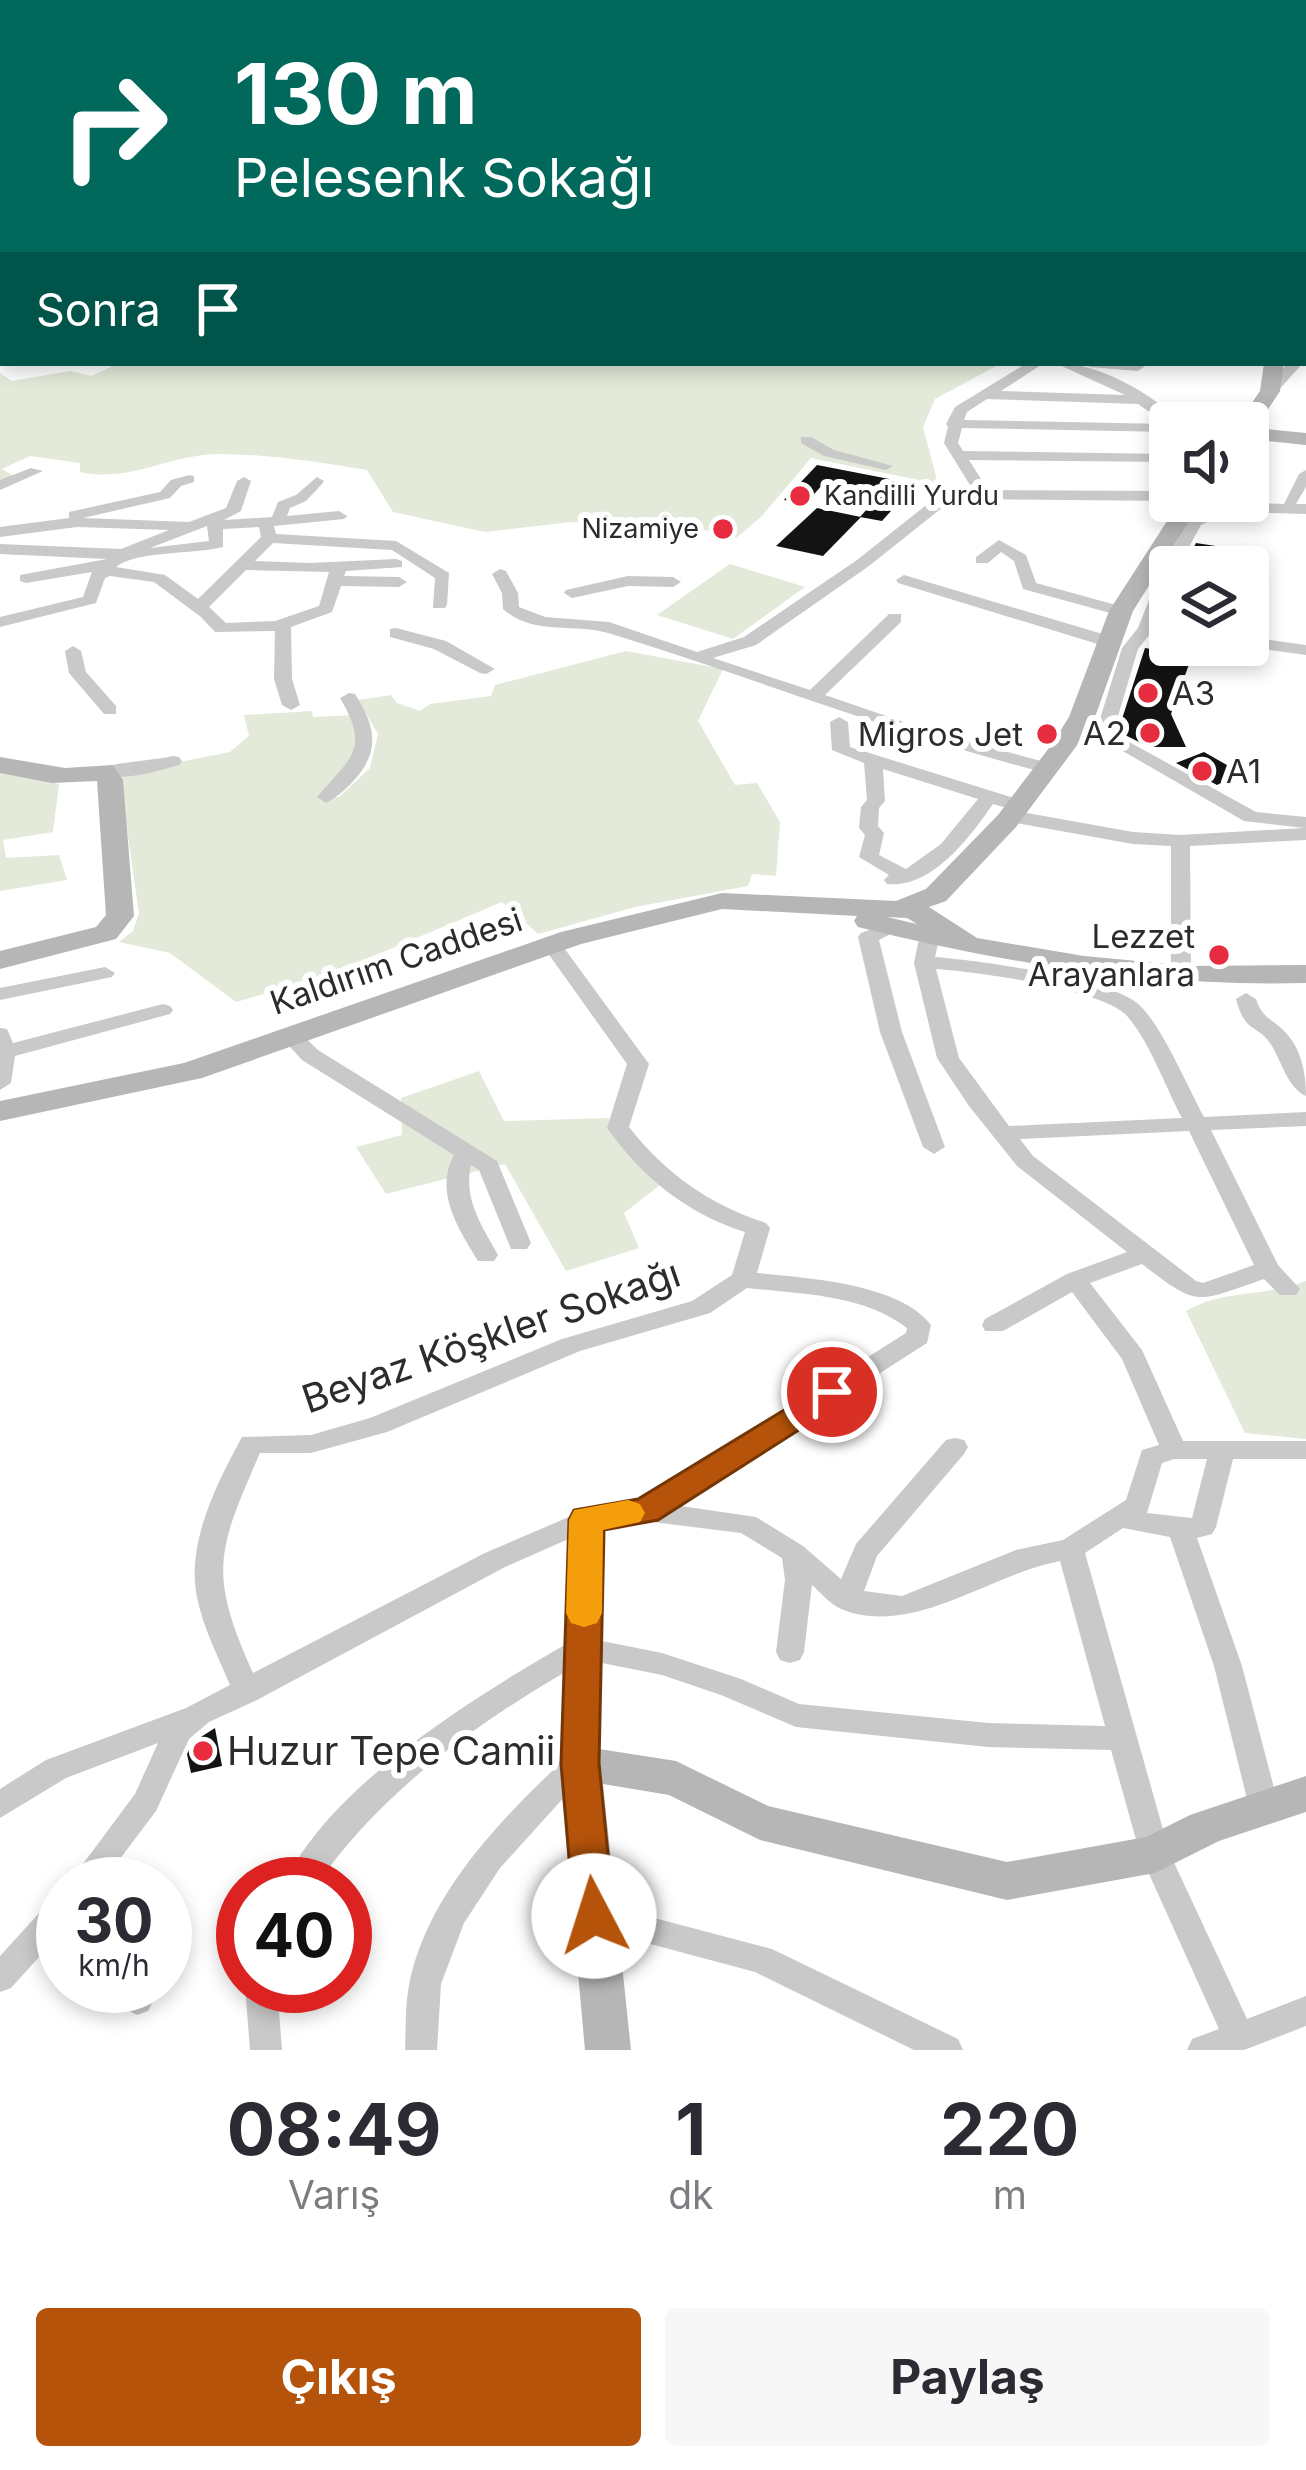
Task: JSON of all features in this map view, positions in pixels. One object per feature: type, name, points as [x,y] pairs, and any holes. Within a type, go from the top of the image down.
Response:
[{"type":"street","points":[[418,0],[432,0]]},
{"type":"street","points":[[982,492],[951,443],[953,424],[960,410],[1032,366]]},
{"type":"street","points":[[1069,366],[1149,403]]},
{"type":"street","points":[[1270,391],[1274,366]]},
{"type":"street","points":[[1263,402],[1293,366]]},
{"type":"street","points":[[986,395],[1146,400]]},
{"type":"street","points":[[953,424],[1149,426]]},
{"type":"street","points":[[1269,430],[1306,438]]},
{"type":"street","points":[[806,440],[829,453],[886,466]]},
{"type":"street","points":[[957,455],[1149,458]]},
{"type":"street","points":[[1,505],[6,497],[0,488],[36,471]]},
{"type":"street","points":[[1300,505],[1306,474]]},
{"type":"street","points":[[58,524],[79,512],[165,495],[176,483],[189,479]]},
{"type":"street","points":[[0,622],[90,600],[98,575],[130,550],[232,511],[244,481]]},
{"type":"street","points":[[199,608],[271,527],[283,505],[301,498],[317,481]]},
{"type":"street","points":[[697,656],[728,651],[750,641],[862,563],[949,494],[1149,496]]},
{"type":"street","points":[[1269,502],[1300,505]]},
{"type":"street","points":[[1182,546],[1195,522],[1228,507],[1300,505]]},
{"type":"street","points":[[271,527],[339,516]]},
{"type":"street","points":[[934,1147],[891,1032],[868,937],[917,926],[1014,811],[1082,716],[1121,611],[1178,522]]},
{"type":"street","points":[[0,532],[58,524],[271,527],[396,546],[443,576],[439,604]]},
{"type":"street","points":[[0,549],[213,547],[214,525]]},
{"type":"street","points":[[982,560],[999,545],[1021,555],[1028,564],[1029,586],[1121,611]]},
{"type":"street","points":[[238,565],[339,574],[398,573]]},
{"type":"street","points":[[26,578],[108,568],[158,578],[165,589],[199,608],[221,628],[283,627],[326,609],[339,574]]},
{"type":"street","points":[[500,574],[510,592],[511,610],[520,615],[547,623],[603,626],[924,735],[1046,768]]},
{"type":"street","points":[[904,580],[1109,642]]},
{"type":"street","points":[[572,593],[628,581],[673,582]]},
{"type":"street","points":[[1149,607],[1146,628],[1130,648],[1104,735],[1251,817],[1306,823]]},
{"type":"street","points":[[814,696],[895,618]]},
{"type":"street","points":[[283,627],[282,670],[291,705]]},
{"type":"street","points":[[396,633],[440,645],[486,669]]},
{"type":"street","points":[[1269,644],[1306,650]]},
{"type":"street","points":[[73,650],[79,673],[110,710]]},
{"type":"street","points":[[326,796],[360,765],[367,745],[363,719],[349,698]]},
{"type":"street","points":[[839,722],[841,750],[988,798],[1014,811],[1133,838],[1180,841],[1306,834]]},
{"type":"street","points":[[0,765],[57,776],[88,776],[149,769],[173,761]]},
{"type":"street","points":[[873,761],[876,801],[870,807],[868,828],[875,833],[869,857],[898,879],[919,874],[988,798]]},
{"type":"street","points":[[0,960],[106,933],[120,916],[110,780],[104,771]]},
{"type":"street","points":[[1180,841],[1181,978],[1306,974]]},
{"type":"street","name":"Kaldırım Caddesi","points":[[0,1111],[191,1071],[552,945],[722,901],[818,905],[917,926],[967,944],[1053,964],[1181,978]]},
{"type":"street","points":[[917,926],[981,967],[1116,997],[1131,1008],[1198,1126],[1268,1269],[1288,1289]]},
{"type":"street","points":[[917,926],[948,1058],[1025,1161],[1189,1288],[1204,1291],[1268,1269]]},
{"type":"street","points":[[552,945],[638,1064],[618,1128],[633,1149],[678,1192],[726,1220],[758,1228],[743,1279],[809,1287],[883,1304],[919,1325],[918,1337],[646,1510]]},
{"type":"street","points":[[0,994],[105,973]]},
{"type":"street","points":[[1246,999],[1252,1019],[1277,1035],[1306,1088]]},
{"type":"street","points":[[0,1083],[3,1043],[163,1010]]},
{"type":"street","points":[[291,1036],[310,1054],[489,1166],[519,1243]]},
{"type":"street","points":[[1003,1133],[1306,1119]]},
{"type":"street","points":[[466,1154],[456,1181],[460,1206],[486,1255]]},
{"type":"street","points":[[994,1325],[1075,1280],[1144,1254]]},
{"type":"street","name":"Beyaz Köşkler Sokağı","points":[[248,1692],[220,1624],[207,1573],[210,1551],[251,1444],[311,1444],[377,1425],[571,1345],[700,1307],[743,1279]]},
{"type":"street","points":[[1075,1280],[1133,1356],[1174,1450]]},
{"type":"street","points":[[847,1600],[865,1551],[955,1447]]},
{"type":"street","points":[[1120,1518],[1180,1529],[1203,1527],[1223,1449]]},
{"type":"street","points":[[0,1805],[56,1769],[248,1692],[496,1560],[586,1520],[646,1510],[747,1524],[794,1553],[847,1600],[903,1607],[1008,1564],[1070,1549],[1142,1499],[1151,1457],[1174,1450],[1306,1450]]},
{"type":"street","points":[[586,1520],[580,1763],[608,2050]]},
{"type":"street","points":[[1180,1529],[1219,1626],[1245,1711],[1264,1807]]},
{"type":"street","points":[[1070,1549],[1155,1854],[1239,2037]]},
{"type":"street","points":[[790,1652],[799,1580],[794,1553]]},
{"type":"street","points":[[316,1857],[377,1789],[537,1674],[583,1648],[662,1664],[796,1715],[988,1735],[1124,1738]]},
{"type":"street","points":[[104,1857],[146,1802],[178,1731],[200,1714]]},
{"type":"street","points":[[580,1763],[676,1779],[760,1822],[1007,1881],[1155,1854],[1205,1828],[1306,1793]]},
{"type":"street","points":[[421,2050],[426,1977],[459,1903],[510,1828],[580,1763]]},
{"type":"street","points":[[594,1916],[760,1959],[947,2050]]},
{"type":"street","points":[[0,1978],[36,1956]]},
{"type":"street","points":[[1203,2050],[1306,2011]]},
{"type":"street","points":[[263,2013],[266,2050]]},
{"type":"green space","points":[[996,366],[935,399],[923,427],[938,484],[811,458],[761,517],[736,538],[705,530],[571,522],[485,532],[393,512],[367,470],[255,455],[199,456],[115,474],[80,472],[80,463],[30,456],[2,469],[17,478],[0,483],[0,373],[12,381],[70,371],[91,376],[111,367]]},
{"type":"green space","points":[[730,564],[805,587],[733,639],[657,615]]},
{"type":"green space","points":[[626,651],[723,669],[698,721],[735,785],[757,783],[780,822],[776,876],[752,874],[748,886],[635,907],[538,934],[502,902],[326,976],[236,1002],[170,953],[119,942],[133,931],[139,913],[119,774],[230,752],[249,736],[244,715],[312,711],[313,717],[355,715],[356,760],[326,797],[339,797],[370,768],[378,734],[358,700],[391,695],[397,703],[420,711],[430,704],[491,696],[495,685]]},
{"type":"green space","points":[[0,771],[59,784],[53,832],[3,840],[6,858],[59,855],[67,880],[0,891]]},
{"type":"green space","points":[[479,1071],[504,1121],[608,1118],[660,1185],[624,1213],[639,1248],[566,1271],[505,1164],[386,1194],[356,1147],[402,1135],[401,1098]]},
{"type":"green space","points":[[1306,1281],[1306,1439],[1245,1433],[1186,1311],[1215,1299]]},
{"type":"building","name":"Kandilli Yurdu","points":[[817,465],[915,484],[882,521],[860,517],[882,492],[826,481],[805,504],[784,500]]},
{"type":"building","points":[[817,508],[861,517],[823,556],[776,546]]},
{"type":"building","points":[[1145,648],[1149,649],[1149,666],[1188,666],[1171,714],[1186,747],[1149,747],[1123,734],[1120,725]]},
{"type":"building","name":"A1","points":[[1204,752],[1241,773],[1217,785],[1176,763]]},
{"type":"building","name":"Huzur Tepe Camii","points":[[215,1728],[222,1766],[191,1773],[187,1754],[193,1742]]},
{"type":"slow traffic","points":[[584,1613],[586,1520],[628,1513]]},
{"type":"place","name":"Kandilli Yurdu","points":[[800,496]]},
{"type":"place","name":"Nizamiye","points":[[723,529]]},
{"type":"place","name":"A3","points":[[1148,693]]},
{"type":"place","name":"A2","points":[[1150,733]]},
{"type":"place","name":"Migros Jet","points":[[1047,734]]},
{"type":"place","name":"A1","points":[[1202,771]]},
{"type":"place","name":"Lezzet Arayanlara","points":[[1219,955]]},
{"type":"place","name":"Huzur Tepe Camii","points":[[203,1751]]},
{"type":"route","points":[[594,1916],[580,1763],[586,1520],[646,1510],[770,1427],[832,1392]]}]
